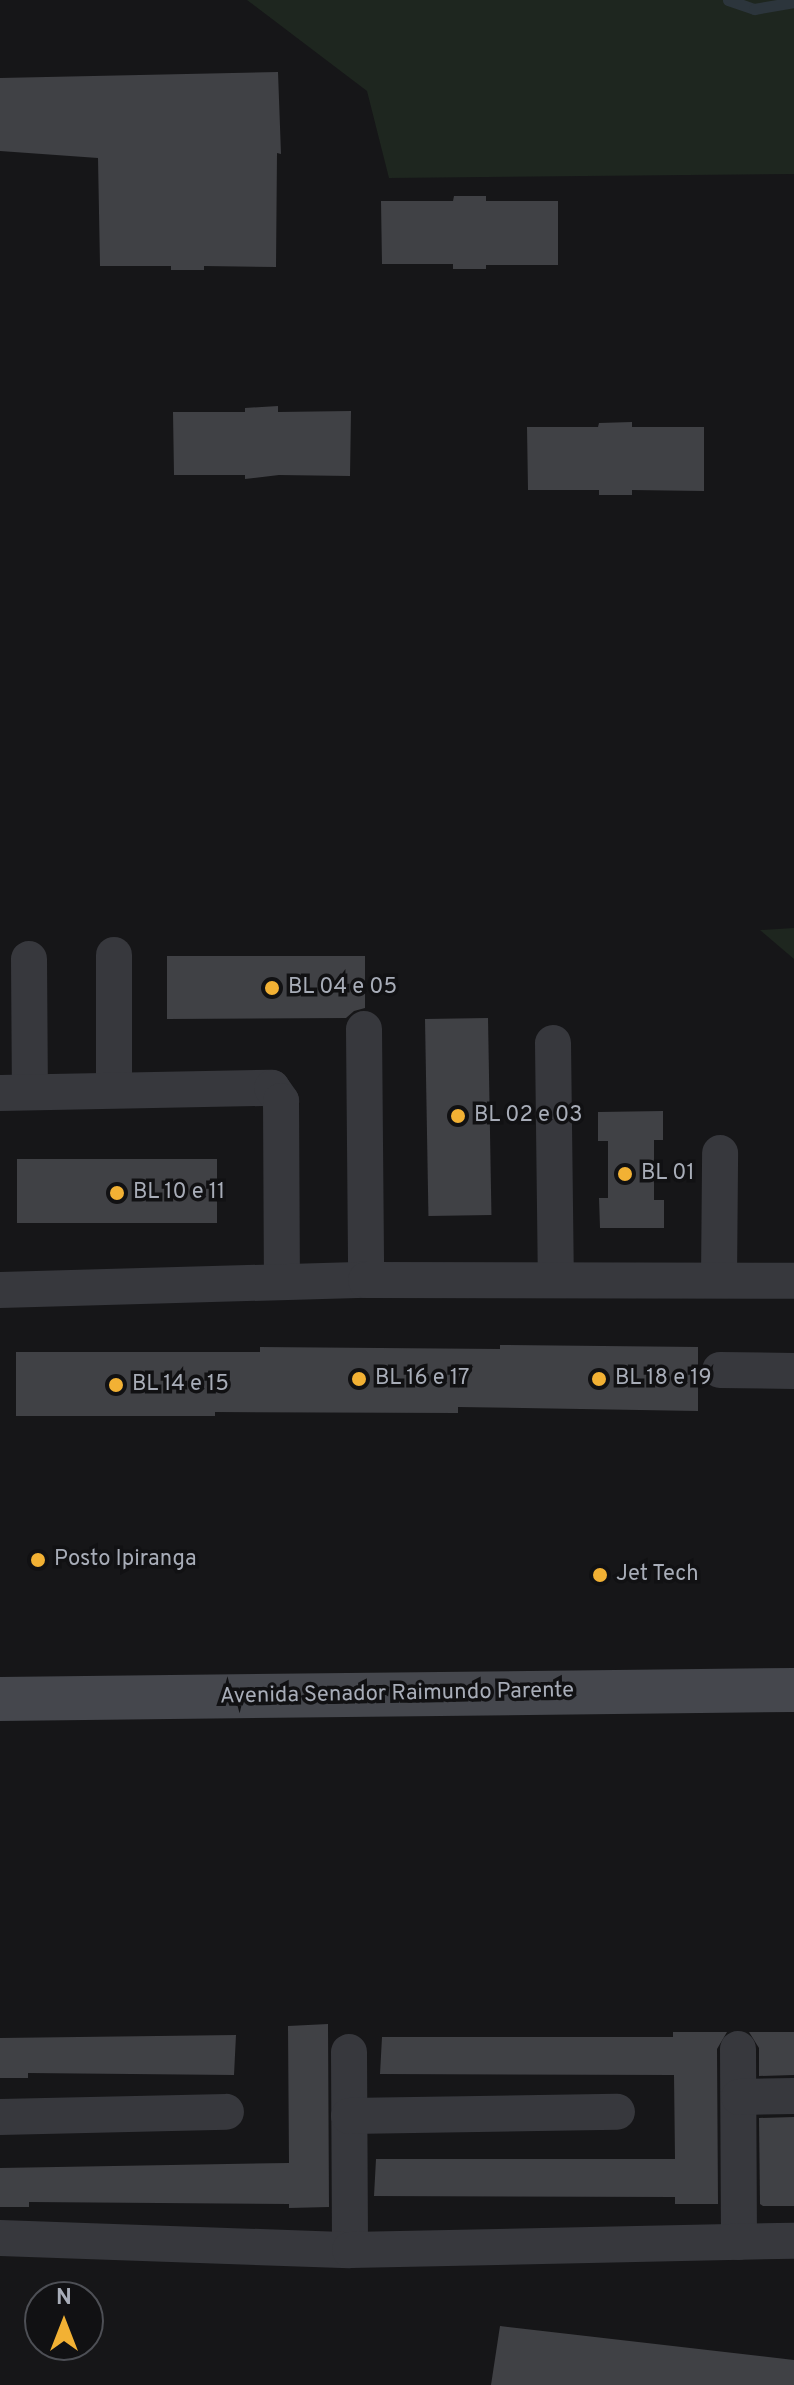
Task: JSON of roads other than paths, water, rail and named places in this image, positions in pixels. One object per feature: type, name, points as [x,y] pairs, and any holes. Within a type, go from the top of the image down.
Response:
[{"type":"street","points":[[114,955],[114,1089]]},
{"type":"street","points":[[29,959],[15,1092],[268,1087],[276,1091],[281,1101],[282,1282]]},
{"type":"street","points":[[364,1029],[366,1280]]},
{"type":"street","points":[[553,1043],[556,1279]]},
{"type":"street","points":[[719,1280],[720,1153]]},
{"type":"street","points":[[0,1290],[366,1280],[794,1281]]},
{"type":"street","points":[[720,1370],[794,1371]]},
{"type":"street","name":"Avenida Senador Raimundo Parente","points":[[0,1699],[794,1690]]},
{"type":"street","points":[[738,2049],[739,2242]]},
{"type":"street","points":[[349,2052],[350,2250]]},
{"type":"street","points":[[739,2097],[794,2096]]},
{"type":"street","points":[[0,2117],[226,2112]]},
{"type":"street","points":[[349,2116],[617,2112]]},
{"type":"street","points":[[0,2238],[350,2250],[794,2241]]},
{"type":"waterway","points":[[728,0],[754,9],[794,2]]},
{"type":"place","name":"BL 04 e 05","points":[[272,988]]},
{"type":"place","name":"BL 02 e 03","points":[[458,1116]]},
{"type":"place","name":"BL 01","points":[[625,1174]]},
{"type":"place","name":"BL 10 e 11","points":[[117,1193]]},
{"type":"place","name":"BL 16 e 17","points":[[359,1379]]},
{"type":"place","name":"BL 18 e 19","points":[[599,1379]]},
{"type":"place","name":"BL 14 e 15","points":[[116,1385]]},
{"type":"place","name":"Posto Ipiranga","points":[[38,1560]]},
{"type":"place","name":"Jet Tech","points":[[600,1575]]}]
